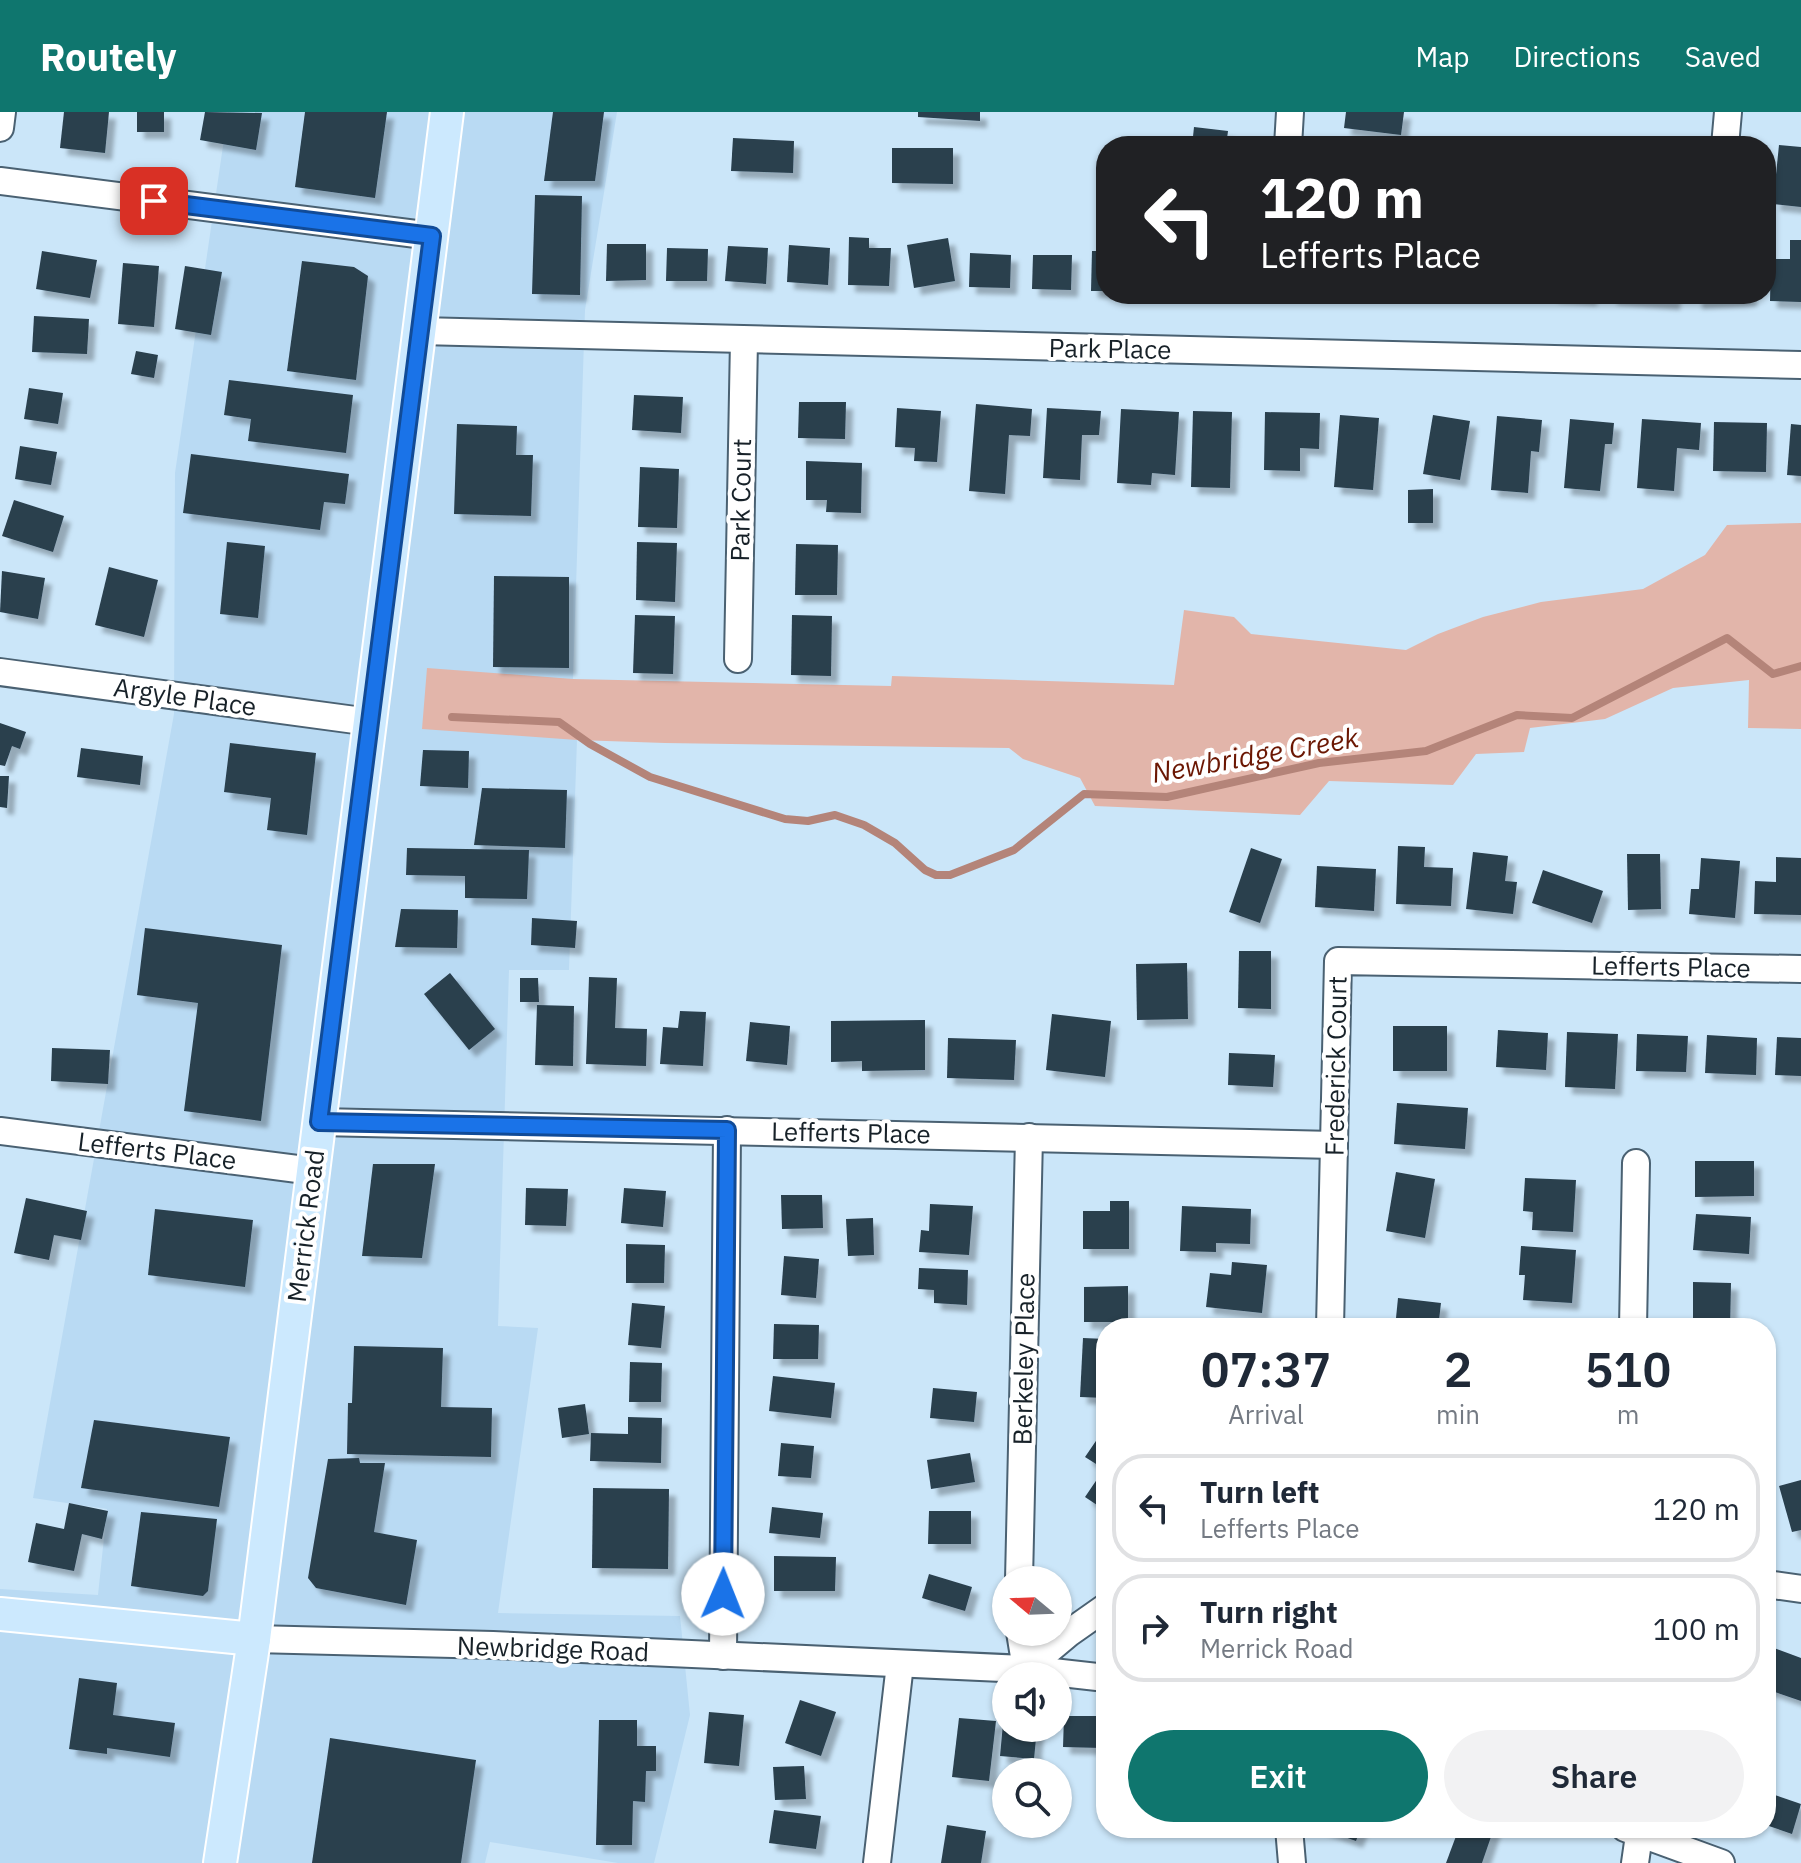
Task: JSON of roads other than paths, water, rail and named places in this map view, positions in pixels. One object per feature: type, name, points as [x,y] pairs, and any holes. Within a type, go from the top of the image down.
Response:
[{"type":"main road","name":"Merrick Road","points":[[220,1863],[254,1639],[447,112]]},
{"type":"main road","name":"Newbridge Road","points":[[0,1614],[254,1639]]},
{"type":"street","points":[[0,128],[2,112]]},
{"type":"street","points":[[1289,136],[1290,112]]},
{"type":"street","points":[[1726,136],[1728,112]]},
{"type":"street","points":[[0,181],[432,236]]},
{"type":"street","name":"Park Place","points":[[420,331],[1801,365]]},
{"type":"street","name":"Park Court","points":[[738,659],[744,340]]},
{"type":"street","name":"Argyle Place","points":[[0,672],[370,722]]},
{"type":"street","name":"Frederick Court","points":[[1330,1318],[1338,961],[1542,965]]},
{"type":"street","name":"Lefferts Place","points":[[1542,965],[1801,969]]},
{"type":"street","name":"Lefferts Place","points":[[319,1122],[1334,1145]]},
{"type":"street","points":[[723,1656],[727,1130]]},
{"type":"street","name":"Lefferts Place","points":[[0,1131],[313,1171]]},
{"type":"street","name":"Berkeley Place","points":[[1019,1566],[1029,1137]]},
{"type":"street","points":[[1633,1318],[1636,1163]]},
{"type":"street","points":[[1776,1585],[1801,1589]]},
{"type":"street","points":[[1034,1662],[1096,1614]]},
{"type":"street","name":"Newbridge Road","points":[[254,1639],[493,1645],[992,1668]]},
{"type":"street","points":[[877,1863],[900,1664]]},
{"type":"street","name":"Newbridge Road","points":[[1072,1674],[1096,1677]]},
{"type":"street","points":[[1290,1838],[1292,1863]]},
{"type":"street","points":[[1635,1838],[1635,1863]]},
{"type":"street","points":[[1656,1838],[1721,1863]]},
{"type":"waterway","name":"Newbridge Creek","points":[[452,717],[559,722],[590,744],[650,777],[785,819],[808,821],[835,815],[864,825],[895,843],[925,870],[936,875],[950,875],[1014,850],[1084,794],[1167,797],[1319,763],[1426,751],[1517,715],[1572,718],[1727,638],[1773,674],[1801,666]]}]
